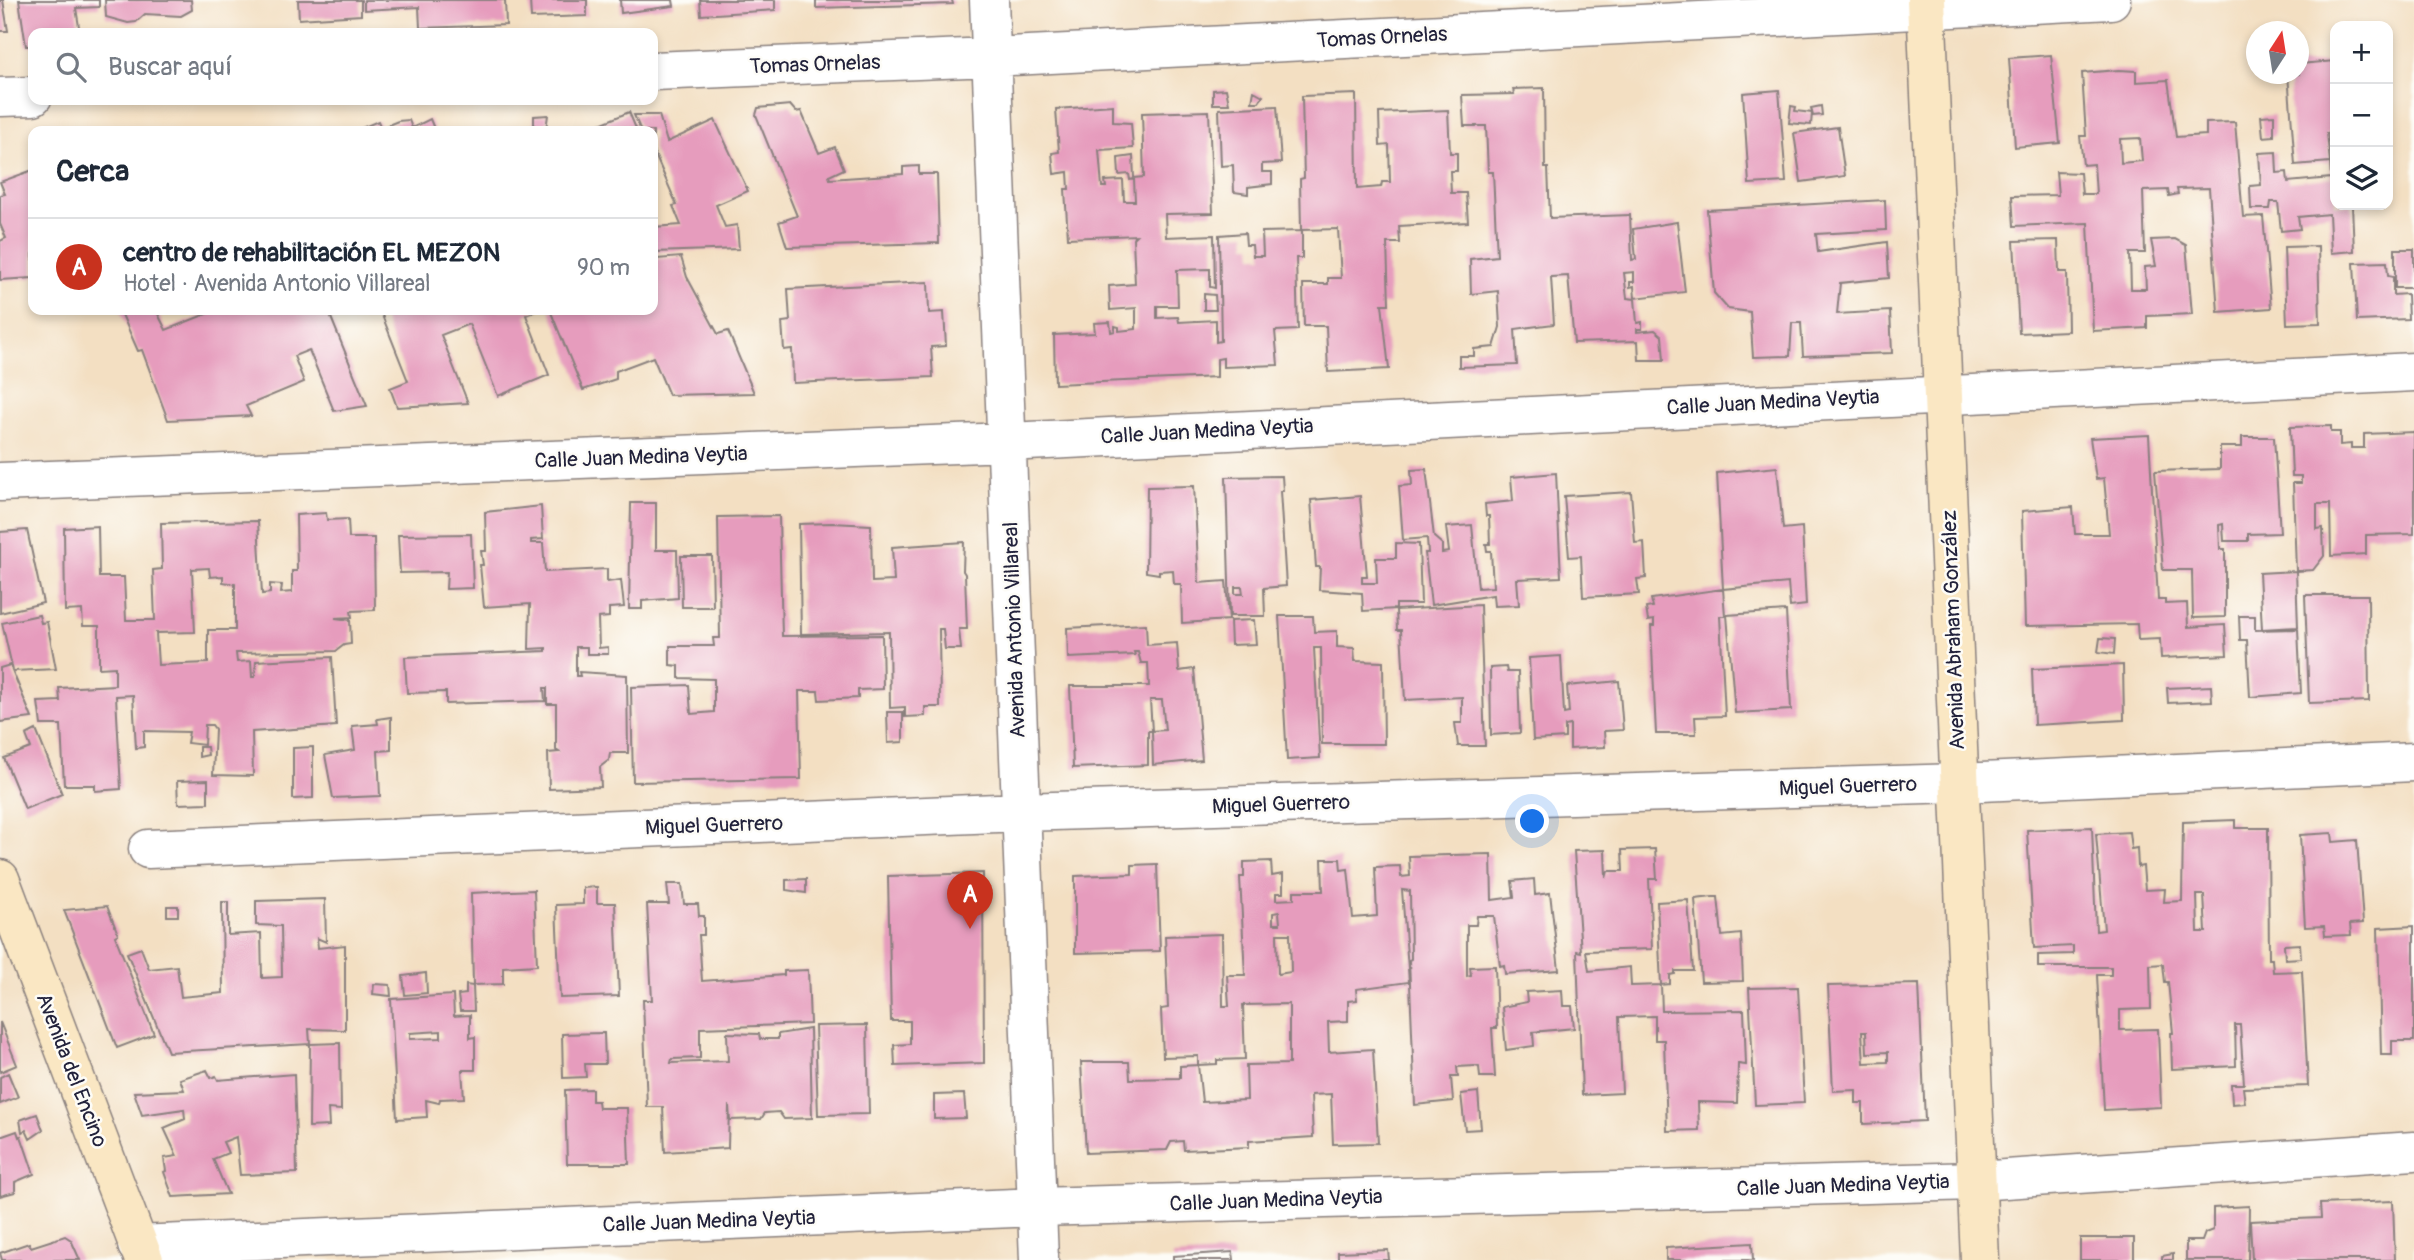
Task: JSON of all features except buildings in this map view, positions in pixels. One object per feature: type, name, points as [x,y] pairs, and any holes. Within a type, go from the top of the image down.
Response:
[{"type":"main road","name":"Avenida Abraham González","points":[[1926,4],[1980,1260]]},
{"type":"main road","name":"Avenida del Encino","points":[[0,879],[141,1253]]},
{"type":"street","name":"Avenida Antonio Villareal","points":[[989,0],[1039,1260]]},
{"type":"street","name":"Tomas Ornelas","points":[[658,71],[991,57],[1926,4],[2111,0]]},
{"type":"street","points":[[0,97],[28,96]]},
{"type":"street","name":"Calle Juan Medina Veytia","points":[[0,482],[1007,442],[1943,393],[2414,372]]},
{"type":"street","name":"Miguel Guerrero","points":[[148,849],[1021,812],[1959,783],[2414,762]]},
{"type":"street","name":"Calle Juan Medina Veytia","points":[[141,1253],[1037,1207],[1976,1181],[2414,1150]]},
{"type":"place","name":"centro de rehabilitación EL MEZON","points":[[970,929]]}]
